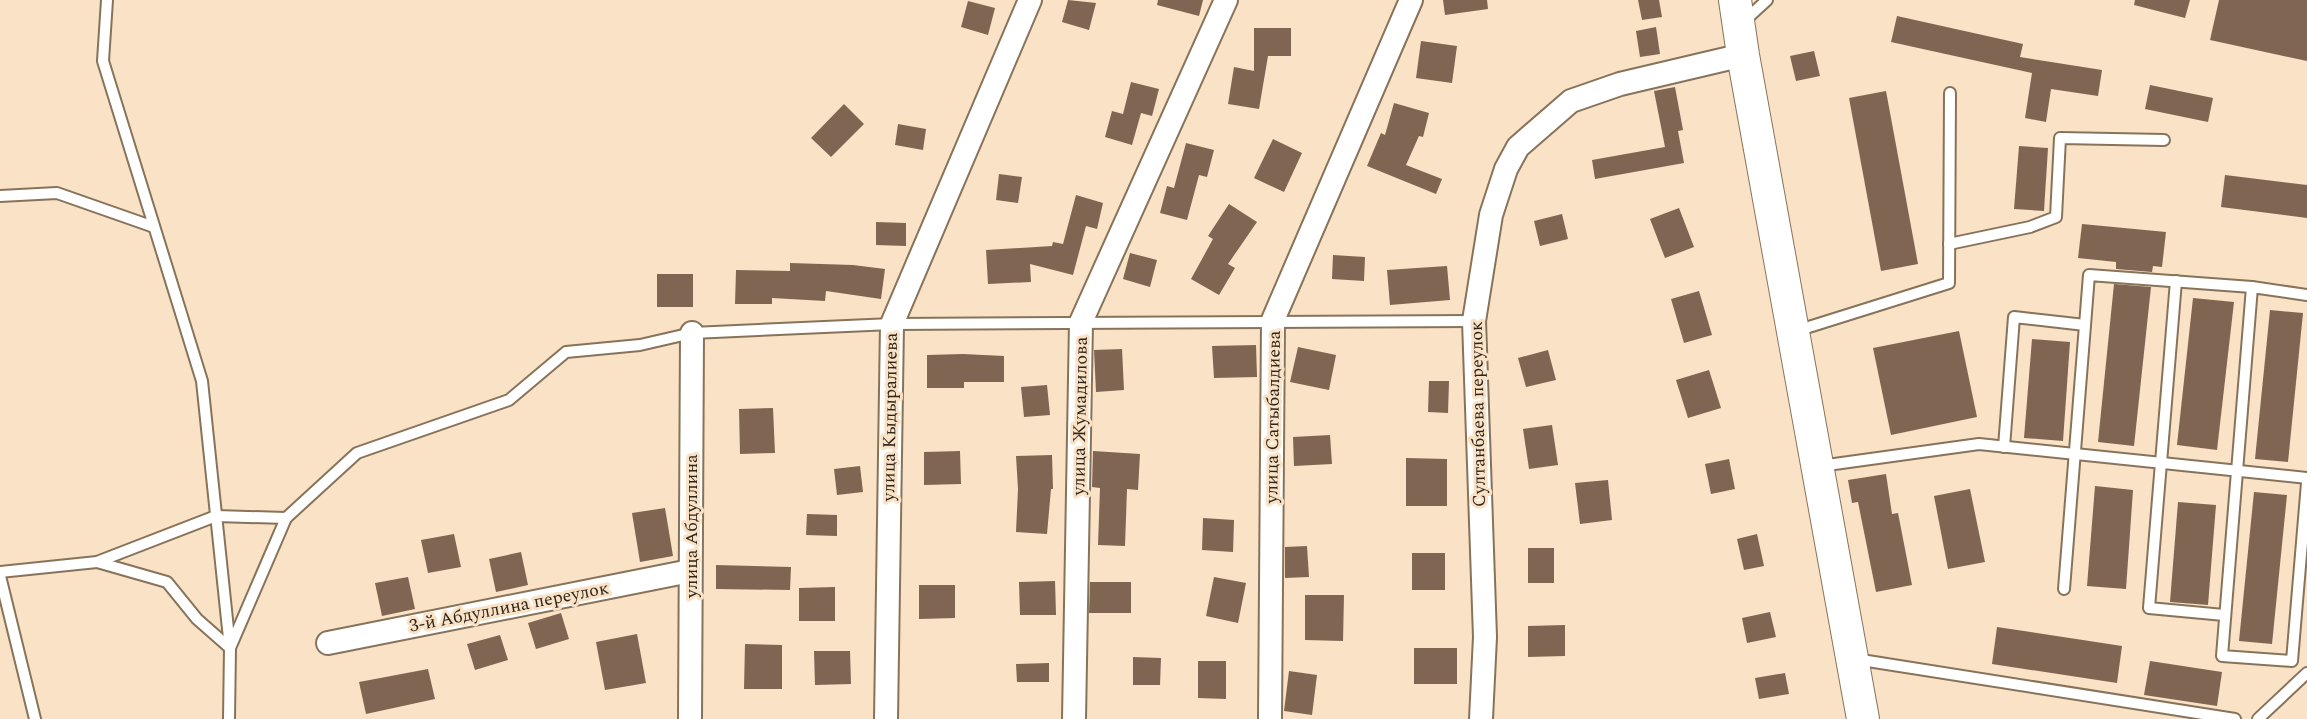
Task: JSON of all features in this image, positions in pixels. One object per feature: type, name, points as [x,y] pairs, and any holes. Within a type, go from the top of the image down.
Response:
[{"type":"main road","points":[[1739,27],[1863,719]]},
{"type":"street","name":"улица Кыдыралиева","points":[[886,719],[892,324],[1030,0]]},
{"type":"street","name":"улица Жумадилова","points":[[1074,719],[1081,322],[1226,0]]},
{"type":"street","name":"улица Сатыбалдиева","points":[[1270,719],[1274,320],[1410,0]]},
{"type":"street","name":"Султанбаева переулок","points":[[1481,719],[1485,637],[1474,321],[1491,215],[1506,169],[1518,147],[1571,101],[1620,84],[1739,27]]},
{"type":"street","name":"улица Абдуллина","points":[[690,719],[692,333]]},
{"type":"street","name":"3-й Абдуллина переулок","points":[[328,643],[690,571]]},
{"type":"lane","points":[[107,0],[103,61],[202,381],[230,648],[229,719]]},
{"type":"lane","points":[[1739,27],[1767,0]]},
{"type":"lane","points":[[1793,332],[1949,283],[1950,93]]},
{"type":"lane","points":[[1949,244],[2030,227],[2056,217],[2060,138],[2164,140]]},
{"type":"lane","points":[[0,196],[57,193],[154,227]]},
{"type":"lane","points":[[2064,589],[2089,275],[2252,287],[2307,295]]},
{"type":"lane","points":[[2176,281],[2159,463],[2149,608],[2224,615]]},
{"type":"lane","points":[[2252,287],[2235,470],[2222,656],[2292,661],[2307,483]]},
{"type":"lane","points":[[2004,447],[2014,317],[2085,326]]},
{"type":"lane","points":[[230,648],[286,518],[357,453],[509,400],[566,352],[640,345],[692,333],[892,324],[1274,320],[1474,321]]},
{"type":"lane","points":[[1817,467],[1979,444],[2307,478]]},
{"type":"lane","points":[[35,719],[0,574],[97,562],[216,516],[286,518]]},
{"type":"lane","points":[[97,562],[167,582],[196,619],[230,648]]},
{"type":"lane","points":[[1852,658],[2235,719]]},
{"type":"lane","points":[[2258,719],[2307,673]]},
{"type":"building","points":[[1068,0],[1096,3],[1089,30],[1062,22]]},
{"type":"building","points":[[1158,0],[1203,0],[1199,16],[1157,5]]},
{"type":"building","points":[[1443,0],[1487,0],[1488,9],[1445,15]]},
{"type":"building","points":[[1638,0],[1659,0],[1662,17],[1642,20]]},
{"type":"building","points":[[2135,0],[2190,0],[2185,18],[2134,5]]},
{"type":"building","points":[[2219,0],[2307,0],[2307,61],[2210,40]]},
{"type":"building","points":[[968,1],[995,8],[988,35],[961,27]]},
{"type":"building","points":[[1897,16],[2023,44],[2020,57],[2102,70],[2098,96],[2051,89],[2046,122],[2025,118],[2032,73],[1891,42]]},
{"type":"building","points":[[1656,27],[1660,54],[1640,57],[1636,31]]},
{"type":"building","points":[[1254,28],[1291,28],[1291,56],[1268,56],[1259,109],[1228,104],[1234,67],[1254,71]]},
{"type":"building","points":[[1421,41],[1457,46],[1452,83],[1416,78]]},
{"type":"building","points":[[1814,51],[1820,76],[1796,81],[1790,56]]},
{"type":"building","points":[[1131,82],[1159,89],[1152,116],[1141,113],[1132,145],[1105,137],[1112,111],[1123,114]]},
{"type":"building","points":[[2150,85],[2213,98],[2208,122],[2145,109]]},
{"type":"building","points":[[1675,87],[1683,130],[1678,131],[1684,163],[1595,179],[1592,160],[1665,147],[1654,91]]},
{"type":"building","points":[[1886,91],[1918,264],[1881,271],[1849,98]]},
{"type":"building","points":[[1394,103],[1429,113],[1423,137],[1419,136],[1406,165],[1442,179],[1436,194],[1367,166],[1381,133],[1385,135]]},
{"type":"building","points":[[844,104],[864,124],[831,157],[811,138]]},
{"type":"building","points":[[898,124],[926,129],[923,150],[895,145]]},
{"type":"building","points":[[1273,139],[1302,153],[1284,192],[1254,178]]},
{"type":"building","points":[[1186,143],[1214,150],[1207,177],[1199,175],[1187,220],[1160,213],[1167,186],[1174,188]]},
{"type":"building","points":[[2019,146],[2048,148],[2044,211],[2014,209]]},
{"type":"building","points":[[999,174],[1022,177],[1018,203],[996,200]]},
{"type":"building","points":[[2225,175],[2307,185],[2307,218],[2221,207]]},
{"type":"building","points":[[1076,195],[1103,203],[1097,229],[1086,226],[1073,275],[1030,264],[1031,282],[988,284],[986,250],[1052,246],[1053,242],[1063,244]]},
{"type":"building","points":[[1229,204],[1257,222],[1228,264],[1235,268],[1219,295],[1191,279],[1213,239],[1208,236]]},
{"type":"building","points":[[1679,208],[1694,247],[1665,258],[1650,219]]},
{"type":"building","points":[[1562,214],[1568,239],[1540,246],[1534,221]]},
{"type":"building","points":[[876,222],[906,223],[906,246],[876,245]]},
{"type":"building","points":[[2082,224],[2166,232],[2162,267],[2153,266],[2152,272],[2116,269],[2116,262],[2078,258]]},
{"type":"building","points":[[1130,253],[1157,260],[1150,287],[1123,279]]},
{"type":"building","points":[[1333,255],[1365,257],[1364,281],[1332,279]]},
{"type":"building","points":[[790,263],[853,265],[885,269],[881,299],[826,291],[825,301],[772,298],[772,304],[735,304],[736,270],[790,271]]},
{"type":"building","points":[[1447,266],[1450,300],[1390,305],[1387,270]]},
{"type":"building","points":[[657,274],[693,274],[693,307],[657,307]]},
{"type":"building","points":[[2114,284],[2151,287],[2134,446],[2098,442]]},
{"type":"building","points":[[1699,291],[1712,335],[1684,343],[1671,299]]},
{"type":"building","points":[[2193,298],[2234,302],[2217,450],[2177,445]]},
{"type":"building","points":[[2270,310],[2303,313],[2288,462],[2255,459]]},
{"type":"building","points":[[1959,331],[1977,417],[1891,435],[1873,348]]},
{"type":"building","points":[[2032,339],[2070,342],[2063,441],[2024,438]]},
{"type":"building","points":[[1256,345],[1257,377],[1214,378],[1212,346]]},
{"type":"building","points":[[1298,347],[1336,355],[1329,390],[1290,382]]},
{"type":"building","points":[[1122,349],[1124,390],[1096,392],[1094,350]]},
{"type":"building","points":[[1548,350],[1556,380],[1526,387],[1518,358]]},
{"type":"building","points":[[927,355],[1004,356],[1004,382],[964,382],[964,388],[927,388]]},
{"type":"building","points":[[1709,370],[1721,408],[1688,418],[1676,380]]},
{"type":"building","points":[[1429,381],[1449,381],[1448,413],[1428,412]]},
{"type":"building","points":[[1047,385],[1050,415],[1024,417],[1021,387]]},
{"type":"building","points":[[773,408],[775,453],[740,454],[739,409]]},
{"type":"building","points":[[1552,425],[1558,465],[1529,469],[1523,429]]},
{"type":"building","points":[[1330,435],[1332,464],[1294,466],[1293,437]]},
{"type":"building","points":[[960,451],[961,484],[924,485],[924,452]]},
{"type":"building","points":[[1093,451],[1140,454],[1138,490],[1127,489],[1125,546],[1098,545],[1100,488],[1092,487]]},
{"type":"building","points":[[1052,455],[1053,489],[1051,489],[1047,534],[1016,532],[1018,489],[1016,456]]},
{"type":"building","points":[[1406,458],[1447,459],[1447,506],[1406,506]]},
{"type":"building","points":[[1729,459],[1735,489],[1711,494],[1705,464]]},
{"type":"building","points":[[860,466],[863,492],[837,495],[834,469]]},
{"type":"building","points":[[1886,474],[1892,514],[1898,513],[1912,585],[1876,592],[1858,502],[1852,503],[1848,480]]},
{"type":"building","points":[[1608,480],[1612,520],[1580,524],[1575,483]]},
{"type":"building","points":[[2095,486],[2133,490],[2126,589],[2087,586]]},
{"type":"building","points":[[1970,489],[1985,562],[1948,569],[1934,496]]},
{"type":"building","points":[[2254,492],[2287,495],[2272,644],[2239,641]]},
{"type":"building","points":[[2178,502],[2216,505],[2208,605],[2170,602]]},
{"type":"building","points":[[665,508],[673,556],[640,562],[632,513]]},
{"type":"building","points":[[807,514],[837,515],[837,536],[806,535]]},
{"type":"building","points":[[1203,518],[1234,520],[1233,552],[1202,550]]},
{"type":"building","points":[[454,534],[461,567],[428,573],[421,540]]},
{"type":"building","points":[[1757,534],[1764,566],[1744,570],[1737,539]]},
{"type":"building","points":[[1307,546],[1309,577],[1285,578],[1285,547]]},
{"type":"building","points":[[1528,548],[1554,548],[1554,583],[1528,583]]},
{"type":"building","points":[[521,552],[528,585],[496,592],[489,559]]},
{"type":"building","points":[[1412,553],[1445,553],[1445,590],[1412,590]]},
{"type":"building","points":[[716,565],[791,567],[790,590],[716,589]]},
{"type":"building","points":[[408,577],[415,609],[382,616],[375,583]]},
{"type":"building","points":[[1214,577],[1246,583],[1238,623],[1206,616]]},
{"type":"building","points":[[1055,581],[1056,615],[1020,615],[1019,582]]},
{"type":"building","points":[[1090,582],[1131,582],[1131,613],[1089,613]]},
{"type":"building","points":[[919,585],[955,585],[955,618],[919,619]]},
{"type":"building","points":[[835,587],[835,621],[799,621],[799,588]]},
{"type":"building","points":[[1305,595],[1344,595],[1343,641],[1305,640]]},
{"type":"building","points":[[1770,612],[1776,637],[1747,643],[1742,618]]},
{"type":"building","points":[[561,613],[569,639],[536,649],[528,623]]},
{"type":"building","points":[[1565,625],[1565,656],[1528,657],[1528,626]]},
{"type":"building","points":[[1997,627],[2122,646],[2117,683],[1992,664]]},
{"type":"building","points":[[637,634],[646,683],[605,690],[596,642]]},
{"type":"building","points":[[500,635],[508,660],[475,670],[467,644]]},
{"type":"building","points":[[745,644],[782,645],[782,689],[744,689]]},
{"type":"building","points":[[1414,648],[1457,648],[1457,684],[1414,684]]},
{"type":"building","points":[[814,651],[850,651],[851,684],[815,685]]},
{"type":"building","points":[[1133,657],[1161,658],[1160,685],[1133,685]]},
{"type":"building","points":[[1198,661],[1226,661],[1226,699],[1198,698]]},
{"type":"building","points":[[2150,661],[2222,672],[2217,706],[2144,695]]},
{"type":"building","points":[[1049,663],[1049,682],[1017,682],[1016,664]]},
{"type":"building","points":[[428,669],[435,699],[366,714],[359,682]]},
{"type":"building","points":[[1289,671],[1317,675],[1312,715],[1284,711]]},
{"type":"building","points":[[1785,673],[1789,694],[1759,699],[1755,678]]}]
